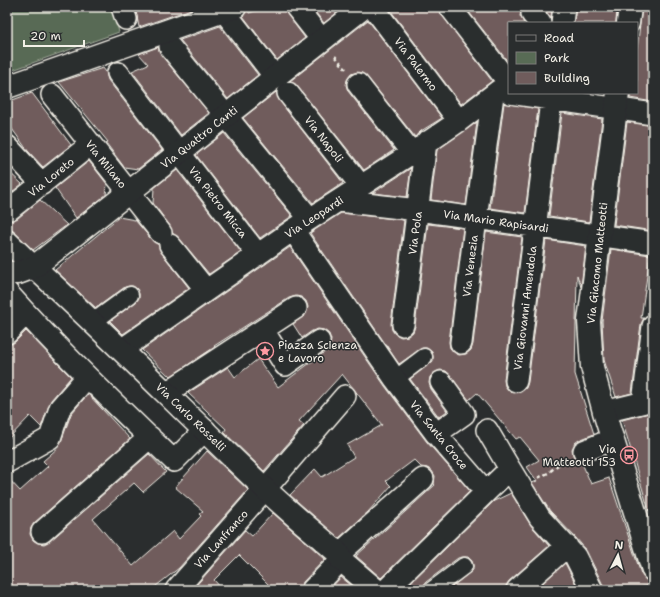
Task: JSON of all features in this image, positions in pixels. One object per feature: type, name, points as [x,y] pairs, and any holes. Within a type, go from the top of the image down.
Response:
[{"type":"main road","name":"Via Quattro Canti","points":[[34,267],[226,116],[282,85],[322,40],[364,7]]},
{"type":"main road","points":[[628,22],[630,7]]},
{"type":"main road","points":[[7,87],[230,9]]},
{"type":"main road","name":"Via Giacomo Matteotti","points":[[616,101],[589,321],[592,366],[604,412],[651,557]]},
{"type":"main road","points":[[7,273],[18,273],[34,267]]},
{"type":"main road","name":"Via Carlo Rosselli","points":[[34,267],[266,489],[376,590]]},
{"type":"street","points":[[296,7],[322,40]]},
{"type":"street","name":"Via Palermo","points":[[373,7],[459,121]]},
{"type":"street","points":[[450,7],[508,91]]},
{"type":"street","points":[[562,22],[564,7]]},
{"type":"street","name":"Via Napoli","points":[[230,9],[282,85],[361,186]]},
{"type":"street","name":"Via Santa Croce","points":[[170,47],[226,116],[301,224],[395,379],[436,434],[486,492]]},
{"type":"street","name":"Via Pietro Micca","points":[[118,72],[258,255]]},
{"type":"street","points":[[358,84],[419,148]]},
{"type":"street","name":"Via Leopardi","points":[[121,350],[301,224],[339,201],[459,121],[508,91]]},
{"type":"street","name":"Via Venezia","points":[[461,343],[476,218],[508,91]]},
{"type":"street","points":[[534,94],[616,101],[653,114]]},
{"type":"street","name":"Via Milano","points":[[52,95],[206,290]]},
{"type":"street","name":"Via Giovanni Amendola","points":[[516,381],[552,96]]},
{"type":"street","name":"Via Loreto","points":[[10,209],[91,144]]},
{"type":"street","points":[[7,146],[42,184]]},
{"type":"street","name":"Via Pola","points":[[403,325],[418,210],[419,148]]},
{"type":"street","name":"Via Mario Rapisardi","points":[[339,201],[418,210],[653,243]]},
{"type":"street","name":"Via Carlo Rosselli","points":[[7,241],[34,267]]},
{"type":"street","points":[[7,292],[88,377],[174,461],[205,430]]},
{"type":"street","points":[[93,322],[130,295]]},
{"type":"street","points":[[166,394],[296,308]]},
{"type":"street","points":[[7,333],[26,313]]},
{"type":"street","points":[[604,412],[648,401],[653,326]]},
{"type":"street","points":[[262,330],[285,365],[319,341]]},
{"type":"street","points":[[395,379],[424,357]]},
{"type":"street","points":[[7,462],[50,438],[60,408],[88,377]]},
{"type":"street","points":[[436,434],[464,414],[441,382]]},
{"type":"street","name":"Via Lanfranco","points":[[176,590],[266,489],[345,396]]},
{"type":"street","points":[[487,430],[540,518],[575,556],[592,590]]},
{"type":"street","points":[[42,532],[150,437]]},
{"type":"street","points":[[584,451],[613,440]]},
{"type":"street","points":[[386,590],[486,492],[515,478]]},
{"type":"street","points":[[312,590],[340,557],[423,479]]},
{"type":"street","points":[[517,590],[567,546]]},
{"type":"street","points":[[432,590],[464,566]]},
{"type":"path","points":[[322,40],[358,84]]},
{"type":"path","points":[[515,478],[548,473],[569,456],[584,451]]},
{"type":"green space","points":[[7,7],[112,7],[119,32],[7,72]]},
{"type":"building","points":[[135,7],[197,7],[139,27]]},
{"type":"building","points":[[247,7],[249,13],[268,7],[284,7],[287,14],[305,38],[277,60],[243,16],[247,10]]},
{"type":"building","points":[[311,7],[344,7],[324,23]]},
{"type":"building","points":[[388,7],[438,7],[441,14],[492,81],[461,104]]},
{"type":"building","points":[[465,7],[523,7],[520,16],[523,22],[508,22],[508,62]]},
{"type":"building","points":[[542,7],[552,7],[551,18],[549,15]]},
{"type":"building","points":[[576,7],[617,7],[616,22],[574,22]]},
{"type":"building","points":[[642,7],[653,7],[653,102],[630,98],[630,94],[638,94],[638,41]]},
{"type":"building","points":[[368,20],[442,118],[421,131],[415,137],[367,77],[362,73],[357,72],[351,74],[346,85],[348,91],[394,150],[364,170],[297,86],[290,81]]},
{"type":"building","points":[[220,26],[258,75],[228,99],[180,40]]},
{"type":"building","points":[[158,47],[161,55],[209,113],[181,135],[132,71],[148,64],[139,54]]},
{"type":"building","points":[[103,68],[106,72],[108,80],[162,150],[138,169],[124,167],[106,143],[108,142],[59,82]]},
{"type":"building","points":[[276,92],[279,100],[343,183],[313,203],[243,118]]},
{"type":"building","points":[[32,93],[71,145],[43,167],[28,151],[7,122],[7,102]]},
{"type":"building","points":[[504,103],[538,109],[525,213],[490,208]]},
{"type":"building","points":[[562,113],[602,119],[589,222],[549,216]]},
{"type":"building","points":[[477,122],[466,205],[431,200],[437,150]]},
{"type":"building","points":[[627,122],[653,126],[653,231],[614,225]]},
{"type":"building","points":[[224,133],[292,216],[260,238],[196,155]]},
{"type":"building","points":[[89,161],[107,184],[106,195],[76,218],[55,188]]},
{"type":"building","points":[[411,168],[407,197],[373,193]]},
{"type":"building","points":[[7,170],[22,184],[7,196]]},
{"type":"building","points":[[177,170],[241,252],[209,274],[179,238],[173,234],[170,226],[153,203],[154,188]]},
{"type":"building","points":[[40,200],[67,225],[33,250],[7,225],[7,220],[12,221],[18,218]]},
{"type":"building","points":[[341,213],[404,220],[391,324],[392,330],[395,334],[401,337],[408,336],[413,332],[415,326],[428,224],[463,228],[449,342],[450,348],[459,355],[466,354],[471,350],[473,344],[486,232],[522,237],[504,380],[505,386],[509,391],[514,393],[521,392],[526,388],[528,382],[546,240],[586,246],[581,287],[577,275],[575,374],[594,434],[575,443],[572,449],[573,455],[576,460],[582,463],[591,484],[609,478],[641,574],[645,579],[653,582],[653,585],[642,587],[643,590],[604,590],[586,550],[550,511],[532,483],[537,481],[527,467],[539,460],[520,437],[516,439],[477,393],[469,400],[450,375],[446,371],[440,370],[430,377],[429,383],[431,389],[447,411],[439,417],[410,379],[433,361],[432,352],[427,348],[422,348],[399,364],[310,233]]},
{"type":"building","points":[[119,217],[135,220],[152,240],[158,244],[161,252],[189,288],[123,334],[110,321],[136,302],[139,298],[137,289],[133,286],[125,287],[96,308],[55,270]]},
{"type":"building","points":[[290,247],[385,386],[427,442],[470,491],[381,578],[356,556],[435,485],[435,476],[432,471],[421,467],[414,460],[386,481],[391,486],[368,512],[339,538],[290,495],[315,469],[322,477],[354,457],[347,445],[382,425],[342,374],[299,421],[304,425],[264,471],[224,432],[226,429],[188,393],[228,367],[235,377],[258,359],[278,387],[326,351],[330,346],[331,340],[329,334],[324,330],[318,329],[302,338],[293,324],[306,314],[308,307],[306,301],[301,297],[296,296],[289,298],[214,346],[215,347],[171,376],[169,374],[168,375],[142,350]]},
{"type":"building","points":[[611,249],[650,255],[641,318],[644,318],[641,324],[632,393],[616,397],[604,360],[602,321]]},
{"type":"building","points":[[26,331],[71,377],[51,400],[41,427],[30,416],[7,440],[7,345],[15,342]]},
{"type":"building","points":[[88,394],[130,439],[34,523],[30,534],[33,540],[38,543],[44,544],[50,541],[149,454],[166,472],[143,492],[134,483],[93,519],[133,566],[173,531],[179,539],[201,516],[199,514],[203,511],[175,487],[207,451],[248,490],[179,568],[151,590],[7,590],[7,477],[20,491],[48,466],[43,461],[60,446],[59,445],[71,414]]},
{"type":"building","points":[[653,412],[653,511],[649,511],[622,420]]},
{"type":"building","points":[[511,493],[530,524],[549,546],[509,581],[505,590],[448,590],[473,570],[472,561],[468,557],[463,557],[458,558],[426,582],[423,586],[423,590],[403,590],[494,501]]},
{"type":"building","points":[[273,513],[325,559],[303,582],[300,590],[274,590],[239,555],[214,580],[223,590],[192,590],[245,530],[252,536]]},
{"type":"building","points":[[565,563],[579,590],[535,590]]},
{"type":"building","points":[[341,577],[357,590],[329,590]]},
{"type":"place","name":"Piazza Scienza e Lavoro","points":[[265,351]]},
{"type":"place","name":"Via Matteotti 153","points":[[629,455]]}]
